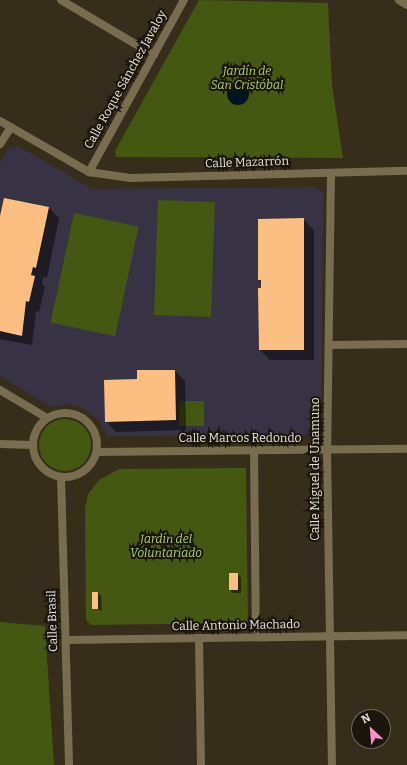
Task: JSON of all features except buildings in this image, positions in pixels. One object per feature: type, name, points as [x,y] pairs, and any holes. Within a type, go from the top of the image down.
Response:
[{"type":"street","points":[[61,0],[154,55]]},
{"type":"street","name":"Calle Roque Sánchez Javaloy","points":[[89,172],[184,0]]},
{"type":"street","points":[[399,0],[407,5]]},
{"type":"street","points":[[0,121],[89,172]]},
{"type":"street","points":[[0,144],[11,127]]},
{"type":"street","name":"Calle Mazarrón","points":[[89,172],[131,178],[407,171]]},
{"type":"street","name":"Calle Miguel de Unamuno","points":[[331,173],[328,450],[332,765]]},
{"type":"street","points":[[328,345],[407,344]]},
{"type":"street","points":[[0,390],[47,418]]},
{"type":"street","points":[[68,412],[78,415],[94,430],[97,452],[86,470],[77,475],[61,477],[39,465],[32,445],[34,435],[47,418],[68,412]]},
{"type":"street","points":[[0,444],[32,445]]},
{"type":"street","name":"Calle Marcos Redondo","points":[[97,452],[407,449]]},
{"type":"street","points":[[254,451],[256,637]]},
{"type":"street","name":"Calle Brasil","points":[[61,477],[69,765]]},
{"type":"street","name":"Calle Antonio Machado","points":[[66,640],[407,636]]},
{"type":"street","points":[[199,638],[201,765]]},
{"type":"shaded area","points":[[18,146],[92,189],[315,187],[323,193],[321,430],[316,435],[107,436],[100,422],[85,409],[69,404],[51,407],[0,376],[0,163],[9,148]]},
{"type":"green space","name":"Jardín de San Cristóbal","points":[[199,0],[328,3],[332,85],[343,158],[116,157],[115,151]]},
{"type":"green space","points":[[158,200],[215,202],[211,317],[154,315]]},
{"type":"green space","points":[[74,213],[139,227],[115,336],[51,323]]},
{"type":"green space","points":[[179,401],[204,401],[204,426],[179,426]]},
{"type":"green space","points":[[60,419],[70,419],[84,426],[91,440],[91,450],[84,464],[70,471],[60,471],[50,467],[43,460],[39,450],[39,440],[43,430],[50,423]]},
{"type":"green space","name":"Jardín del Voluntariado","points":[[246,468],[248,623],[91,625],[86,620],[85,508],[88,494],[99,480],[119,469]]},
{"type":"green space","points":[[0,622],[45,626],[54,765],[0,765]]},
{"type":"water","points":[[234,83],[242,83],[249,90],[249,98],[242,105],[234,105],[227,98],[227,90]]}]
